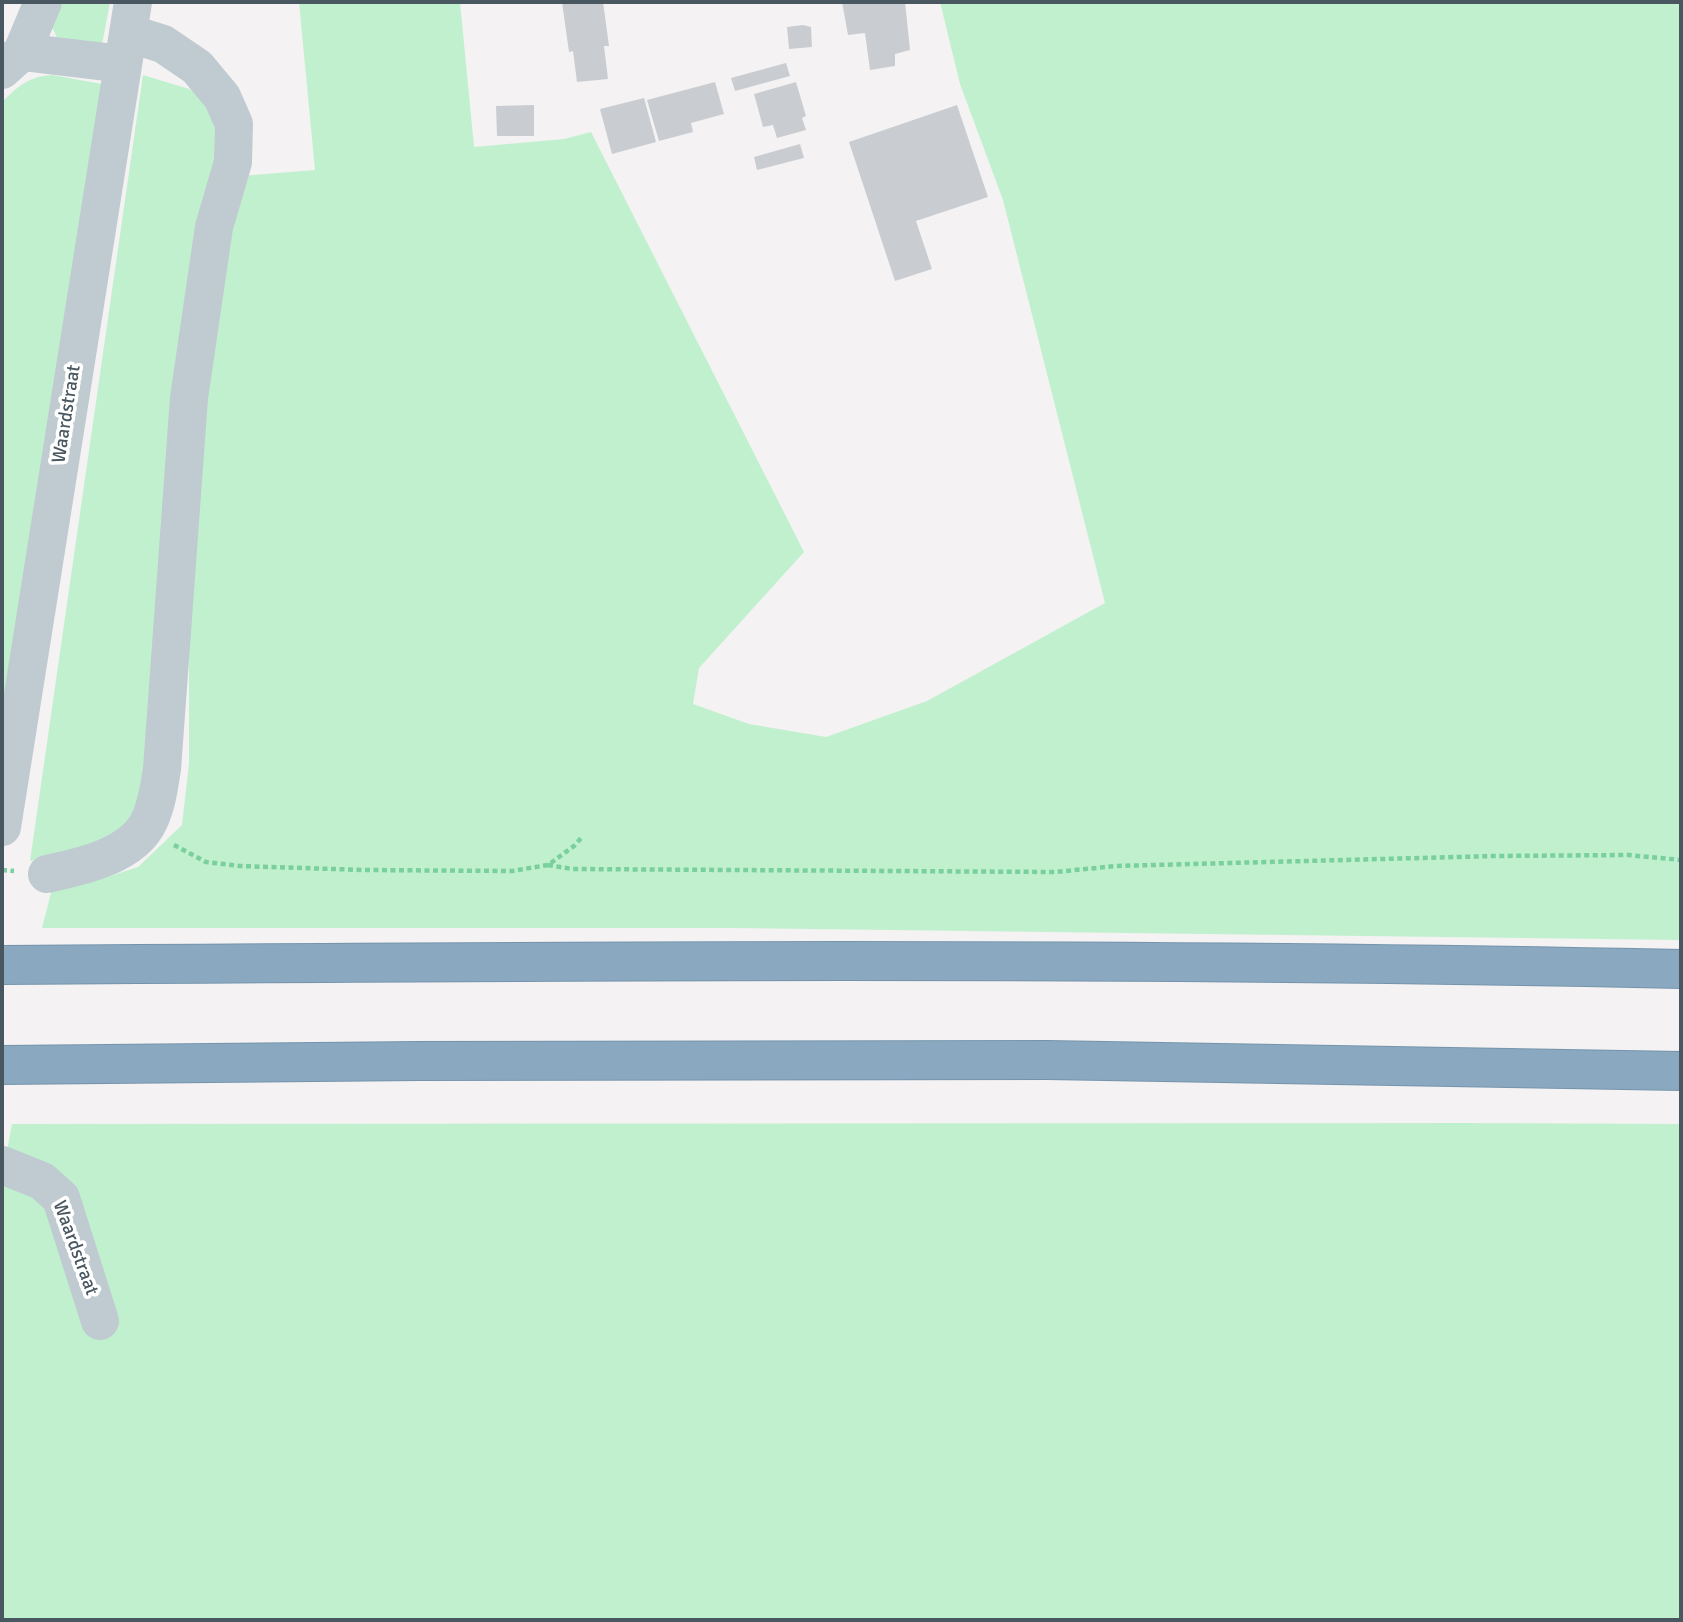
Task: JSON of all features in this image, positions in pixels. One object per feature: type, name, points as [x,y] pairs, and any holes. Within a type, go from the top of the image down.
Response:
[{"type":"highway","points":[[2,965],[1047,961],[1470,964],[1681,969]]},
{"type":"highway","points":[[2,1065],[1047,1060],[1681,1070]]},
{"type":"street","points":[[12,61],[43,2]]},
{"type":"street","points":[[12,61],[128,33],[163,44],[198,67],[222,97],[234,124],[233,162],[214,227],[191,384],[162,769],[157,802],[148,825],[136,838],[107,858],[47,874]]},
{"type":"street","name":"Waardstraat","points":[[4,811],[128,33]]},
{"type":"street","name":"Waardstraat","points":[[2,1165],[42,1181],[61,1198],[100,1321]]},
{"type":"path","points":[[148,825],[178,848],[206,862],[240,866],[363,870],[512,871],[548,865],[572,869],[1055,872],[1116,866],[1495,856],[1628,855],[1681,860]]},
{"type":"path","points":[[548,865],[583,836]]},
{"type":"green space","points":[[52,2],[110,2],[101,50],[57,38],[50,22]]},
{"type":"green space","points":[[299,2],[460,2],[474,147],[564,139],[591,132],[804,552],[699,668],[693,704],[749,724],[826,737],[927,701],[1105,603],[1003,200],[960,84],[940,2],[1681,2],[1681,940],[732,928],[42,928],[53,885],[95,881],[138,867],[182,825],[189,764],[189,592],[213,328],[241,176],[315,170]]},
{"type":"green space","points":[[52,75],[102,84],[2,719],[2,102],[24,83]]},
{"type":"green space","points":[[143,75],[189,89],[212,100],[223,128],[151,774],[123,831],[94,846],[30,861]]},
{"type":"green space","points":[[12,1124],[1681,1124],[1681,1620],[2,1620],[2,1177]]},
{"type":"building","points":[[562,2],[603,2],[609,46],[604,46],[608,79],[577,82],[573,51],[569,52]]},
{"type":"building","points":[[842,2],[905,2],[910,50],[895,54],[895,66],[870,70],[865,33],[848,35]]},
{"type":"building","points":[[787,27],[811,27],[812,47],[789,49]]},
{"type":"building","points":[[786,63],[790,76],[735,91],[731,78]]},
{"type":"building","points":[[715,82],[724,114],[691,123],[693,132],[659,141],[647,100]]},
{"type":"building","points":[[796,82],[806,116],[802,118],[806,130],[777,138],[773,125],[763,127],[754,94]]},
{"type":"building","points":[[644,98],[656,142],[612,154],[600,109]]},
{"type":"building","points":[[534,105],[534,136],[497,136],[496,106]]},
{"type":"building","points":[[957,105],[988,197],[916,221],[932,269],[895,281],[849,142]]},
{"type":"building","points":[[800,144],[804,158],[757,170],[754,157]]}]
